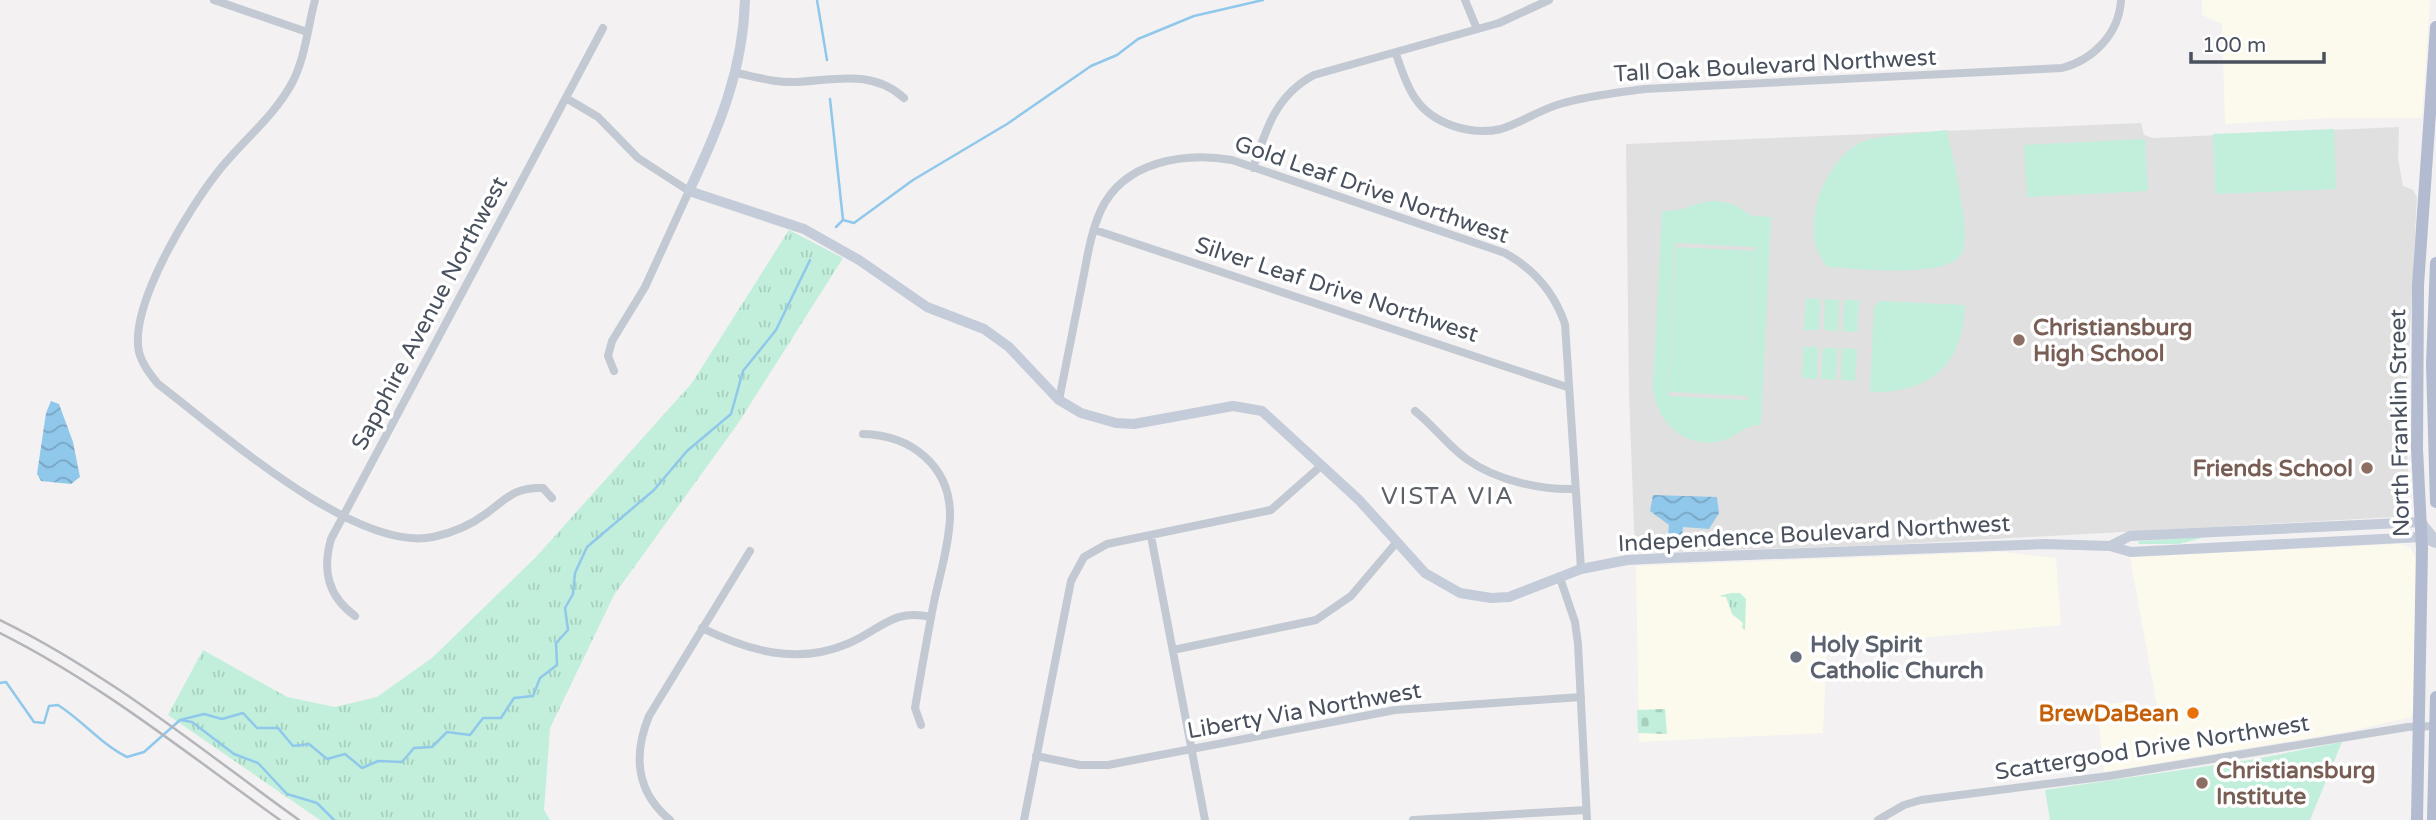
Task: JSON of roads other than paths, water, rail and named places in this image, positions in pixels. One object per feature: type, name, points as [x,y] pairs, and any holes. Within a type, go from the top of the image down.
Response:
[{"type":"main road","name":"North Franklin Street","points":[[2417,820],[2421,522],[2416,364],[2418,285],[2436,27]]},
{"type":"main road","name":"North Franklin Street","points":[[2436,263],[2432,364],[2436,502]]},
{"type":"main road","points":[[2433,820],[2436,697]]},
{"type":"street","points":[[214,0],[307,32]]},
{"type":"street","points":[[315,0],[293,81],[274,110],[217,172],[180,230],[146,299],[138,329],[143,364],[158,384],[312,499],[343,517],[390,536],[431,538],[471,523],[514,491],[543,488],[552,498]]},
{"type":"street","points":[[614,371],[608,356],[611,341],[645,287],[725,110],[737,73],[744,32],[745,0]]},
{"type":"street","points":[[1465,0],[1477,29]]},
{"type":"street","points":[[1253,168],[1269,121],[1286,94],[1299,83],[1314,75],[1499,23],[1549,0]]},
{"type":"street","name":"Tall Oak Boulevard Northwest","points":[[1396,54],[1415,98],[1422,106],[1446,122],[1483,131],[1516,124],[1558,105],[1636,90],[2062,68],[2076,64],[2097,50],[2113,29],[2120,0]]},
{"type":"street","name":"Sapphire Avenue Northwest","points":[[355,616],[341,606],[332,591],[327,573],[331,540],[603,28]]},
{"type":"street","points":[[737,73],[795,82],[839,76],[866,79],[894,89],[905,98]]},
{"type":"street","name":"Independence Boulevard Northwest","points":[[566,99],[598,117],[638,158],[689,191],[804,229],[859,260],[927,307],[984,329],[1009,347],[1059,400],[1089,416],[1125,423],[1152,422],[1233,406],[1262,411],[1322,465],[1435,580],[1476,597],[1509,597],[1581,569],[1667,558],[2045,544],[2110,546],[2131,552],[2421,537]]},
{"type":"street","name":"Gold Leaf Drive Northwest","points":[[1059,400],[1094,230],[1111,193],[1127,179],[1155,164],[1183,156],[1206,156],[1253,168],[1485,245],[1523,262],[1539,278],[1559,308],[1565,324],[1567,387],[1581,569]]},
{"type":"street","name":"Silver Leaf Drive Northwest","points":[[1094,230],[1567,387]]},
{"type":"street","points":[[1415,411],[1469,461],[1489,471],[1542,487],[1574,489]]},
{"type":"street","points":[[863,433],[883,434],[916,448],[929,458],[945,486],[950,516],[915,708],[921,725]]},
{"type":"street","points":[[1024,820],[1071,581],[1084,558],[1107,544],[1271,510],[1322,465]]},
{"type":"street","points":[[2421,522],[2436,542]]},
{"type":"street","name":"Independence Boulevard Northwest","points":[[2110,546],[2130,536],[2421,522]]},
{"type":"street","points":[[1151,536],[1205,820]]},
{"type":"street","points":[[2421,537],[2436,542]]},
{"type":"street","points":[[1173,650],[1316,620],[1351,596],[1396,543]]},
{"type":"street","points":[[670,820],[656,807],[642,783],[639,767],[641,734],[649,716],[750,551]]},
{"type":"street","points":[[1560,578],[1575,622],[1587,820]]},
{"type":"street","points":[[702,628],[766,653],[807,654],[848,644],[904,614],[931,617]]},
{"type":"street","name":"Liberty Via Northwest","points":[[1037,756],[1094,766],[1424,706],[1581,697]]},
{"type":"street","name":"Scattergood Drive Northwest","points":[[1878,820],[1897,808],[1921,800],[2109,776],[2436,726]]},
{"type":"street","points":[[1413,820],[1586,810]]},
{"type":"water","points":[[51,401],[59,404],[73,442],[80,477],[71,484],[41,481],[37,474],[46,413]]},
{"type":"water","points":[[1653,495],[1717,497],[1719,513],[1709,529],[1683,527],[1682,535],[1668,534],[1669,525],[1650,511]]},
{"type":"waterway","points":[[817,0],[827,60]]},
{"type":"waterway","points":[[843,220],[854,223],[913,180],[1007,124],[1091,66],[1117,55],[1138,39],[1194,16],[1263,0]]},
{"type":"waterway","points":[[830,99],[843,220]]},
{"type":"waterway","points":[[836,227],[843,220]]},
{"type":"waterway","points":[[180,720],[204,714],[222,719],[243,713],[257,728],[278,728],[293,746],[309,744],[327,759],[345,754],[362,768],[378,761],[402,762],[414,748],[432,747],[447,732],[470,735],[483,718],[501,718],[514,698],[533,696],[540,678],[557,665],[556,643],[568,630],[565,608],[573,594],[575,573],[587,547],[654,490],[687,451],[731,414],[743,371],[776,330],[810,260]]},
{"type":"waterway","points":[[0,683],[6,682],[34,722],[44,723],[49,706],[58,705],[127,757],[144,752],[180,720],[192,722],[234,754],[258,763],[287,794],[317,803],[334,820]]},
{"type":"railway","points":[[0,620],[78,663],[116,688],[299,820]]},
{"type":"railway","points":[[0,633],[109,697],[280,820]]},
{"type":"place","name":"Christiansburg High School","points":[[2019,340]]},
{"type":"place","name":"Friends School","points":[[2367,468]]},
{"type":"place","name":"Holy Spirit Catholic Church","points":[[1796,657]]},
{"type":"place","name":"BrewDaBean","points":[[2193,713]]},
{"type":"place","name":"Christiansburg Institute","points":[[2202,783]]},
{"type":"district","name":"VISTA VIA","points":[[1448,496]]}]
